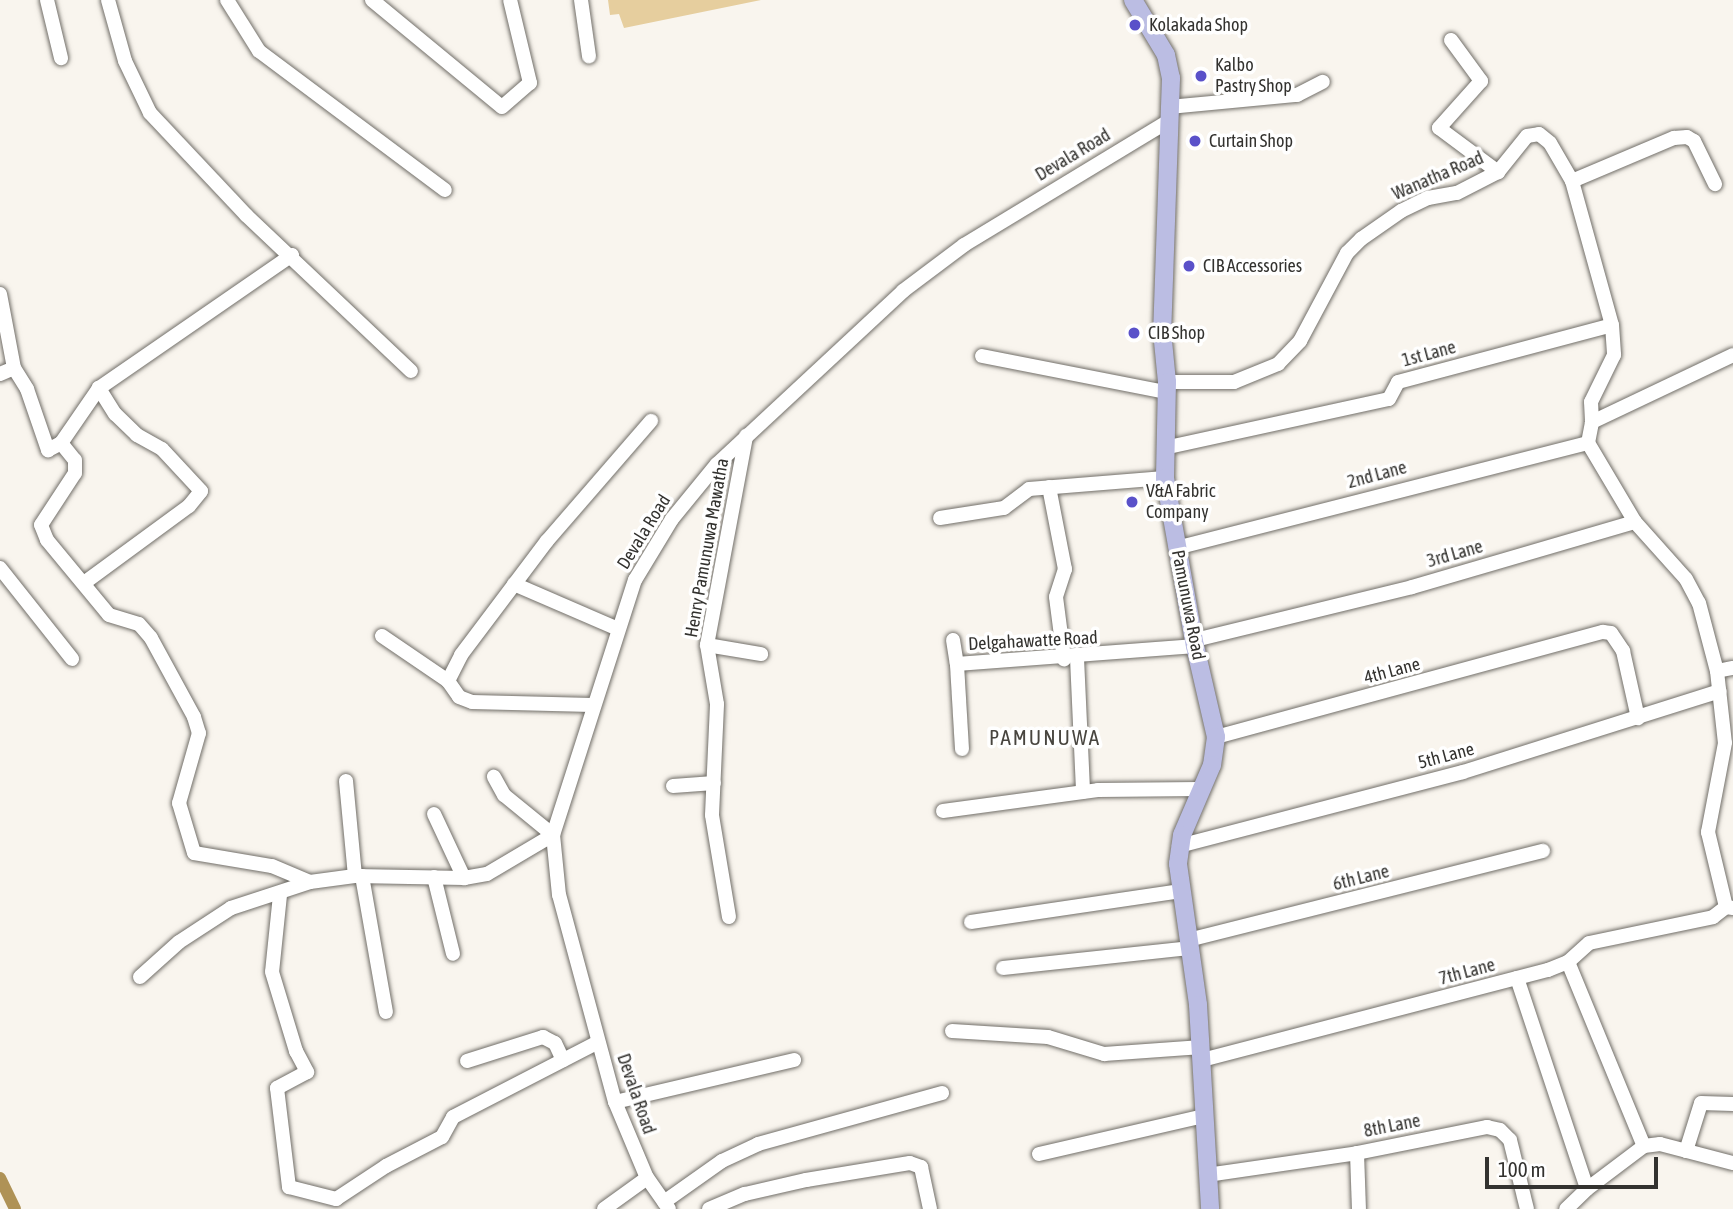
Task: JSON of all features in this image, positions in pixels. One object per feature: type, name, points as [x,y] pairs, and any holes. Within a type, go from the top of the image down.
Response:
[{"type":"main road","name":"Pamunuwa Road","points":[[1133,0],[1166,55],[1171,78],[1162,331],[1167,387],[1164,448],[1166,478],[1176,548],[1216,737],[1212,765],[1179,846],[1181,891],[1202,1054],[1208,1209]]},
{"type":"street","points":[[47,0],[61,58]]},
{"type":"street","points":[[108,0],[125,61],[150,113],[246,215],[292,255],[411,370]]},
{"type":"street","points":[[226,0],[259,51],[445,190]]},
{"type":"street","points":[[372,0],[502,107],[530,83],[510,0]]},
{"type":"street","points":[[581,0],[589,57]]},
{"type":"street","points":[[1451,40],[1480,80],[1438,128],[1498,172]]},
{"type":"street","points":[[1169,114],[1297,95],[1323,82]]},
{"type":"street","name":"Devala Road","points":[[666,1205],[647,1178],[615,1102],[559,895],[553,835],[618,629],[653,548],[701,482],[746,436],[930,269],[1169,114]]},
{"type":"street","name":"Wanatha Road","points":[[982,356],[1167,387],[1234,382],[1278,364],[1300,341],[1347,253],[1361,239],[1410,206],[1457,193],[1498,172],[1527,136],[1539,134],[1550,143],[1572,181],[1612,325]]},
{"type":"street","points":[[1572,181],[1674,138],[1687,137],[1694,142],[1714,184]]},
{"type":"street","points":[[0,294],[7,371],[27,389],[48,450],[61,443],[99,388],[292,255]]},
{"type":"street","points":[[1612,325],[1614,355],[1591,402],[1592,422],[1588,443],[1635,522],[1686,579],[1699,603],[1717,671],[1725,743],[1708,832],[1729,908]]},
{"type":"street","name":"1st Lane","points":[[1164,448],[1389,399],[1398,382],[1612,325]]},
{"type":"street","points":[[1592,422],[1733,355]]},
{"type":"street","points":[[84,583],[189,506],[201,491],[162,449],[137,435],[115,414],[99,388]]},
{"type":"street","points":[[448,681],[461,655],[514,584],[651,421]]},
{"type":"street","name":"Henry Pamunuwa Mawatha","points":[[729,917],[712,815],[717,704],[707,645],[746,436]]},
{"type":"street","points":[[61,443],[75,460],[75,473],[41,525],[47,540],[112,618],[139,624],[150,638],[194,717],[199,733],[179,803],[190,848],[201,857],[272,866],[310,882]]},
{"type":"street","name":"2nd Lane","points":[[1176,548],[1588,443]]},
{"type":"street","points":[[940,519],[1004,508],[1029,489],[1166,478]]},
{"type":"street","points":[[1049,487],[1065,569],[1058,581],[1056,597],[1070,659],[1083,792]]},
{"type":"street","name":"3rd Lane","points":[[1195,643],[1412,587],[1635,522]]},
{"type":"street","points":[[0,568],[72,659]]},
{"type":"street","points":[[514,584],[618,629]]},
{"type":"street","name":"4th Lane","points":[[1216,737],[1577,638],[1611,633],[1623,651],[1638,718]]},
{"type":"street","points":[[382,636],[448,681],[459,697],[472,702],[593,705]]},
{"type":"street","points":[[953,640],[957,664]]},
{"type":"street","name":"Delgahawatte Road","points":[[962,749],[957,664],[1070,659],[1195,643]]},
{"type":"street","points":[[707,645],[761,654]]},
{"type":"street","points":[[1717,671],[1733,668]]},
{"type":"street","name":"5th Lane","points":[[1179,846],[1463,772],[1720,691]]},
{"type":"street","points":[[139,977],[178,942],[231,908],[280,895],[310,882],[359,876],[464,878],[487,874],[553,835],[503,795],[494,777]]},
{"type":"street","points":[[346,781],[359,876],[386,1012]]},
{"type":"street","points":[[673,786],[714,783]]},
{"type":"street","points":[[943,811],[1083,792],[1157,786],[1200,789]]},
{"type":"street","points":[[434,814],[464,878]]},
{"type":"street","name":"6th Lane","points":[[1003,968],[1189,944],[1543,852]]},
{"type":"street","points":[[434,877],[453,954]]},
{"type":"street","points":[[971,922],[1181,891]]},
{"type":"street","points":[[280,895],[272,972],[307,1072],[277,1088],[289,1187],[336,1199],[386,1166],[442,1137],[453,1117],[598,1042]]},
{"type":"street","name":"7th Lane","points":[[952,1031],[1048,1037],[1104,1054],[1202,1054],[1517,978],[1568,962],[1589,943],[1713,917],[1729,908]]},
{"type":"street","points":[[1568,962],[1644,1146]]},
{"type":"street","points":[[1517,978],[1587,1189]]},
{"type":"street","points":[[467,1061],[543,1037],[555,1043],[563,1060]]},
{"type":"street","points":[[615,1102],[794,1060]]},
{"type":"street","points":[[666,1205],[722,1161],[758,1144],[942,1093]]},
{"type":"street","points":[[1686,1152],[1701,1103],[1733,1104]]},
{"type":"street","points":[[1039,1154],[1203,1116]]},
{"type":"street","name":"8th Lane","points":[[1208,1175],[1357,1153],[1487,1127],[1500,1130],[1510,1140],[1527,1209]]},
{"type":"street","points":[[1566,1209],[1587,1189],[1644,1146],[1733,1163]]},
{"type":"street","points":[[1357,1153],[1359,1209]]},
{"type":"street","points":[[709,1209],[745,1194],[806,1180],[910,1163],[921,1167],[930,1209]]},
{"type":"street","points":[[604,1209],[647,1178]]},
{"type":"shaded area","points":[[608,0],[761,0],[624,28],[619,14],[610,15]]},
{"type":"waterway","points":[[0,1178],[15,1209]]},
{"type":"place","name":"Kolakada Shop","points":[[1135,25]]},
{"type":"place","name":"Kalbo Pastry Shop","points":[[1201,76]]},
{"type":"place","name":"Curtain Shop","points":[[1195,141]]},
{"type":"place","name":"CIB Accessories","points":[[1189,266]]},
{"type":"place","name":"CIB Shop","points":[[1134,333]]},
{"type":"place","name":"V&A Fabric Company","points":[[1132,502]]},
{"type":"district","name":"PAMUNUWA","points":[[1045,737]]}]
